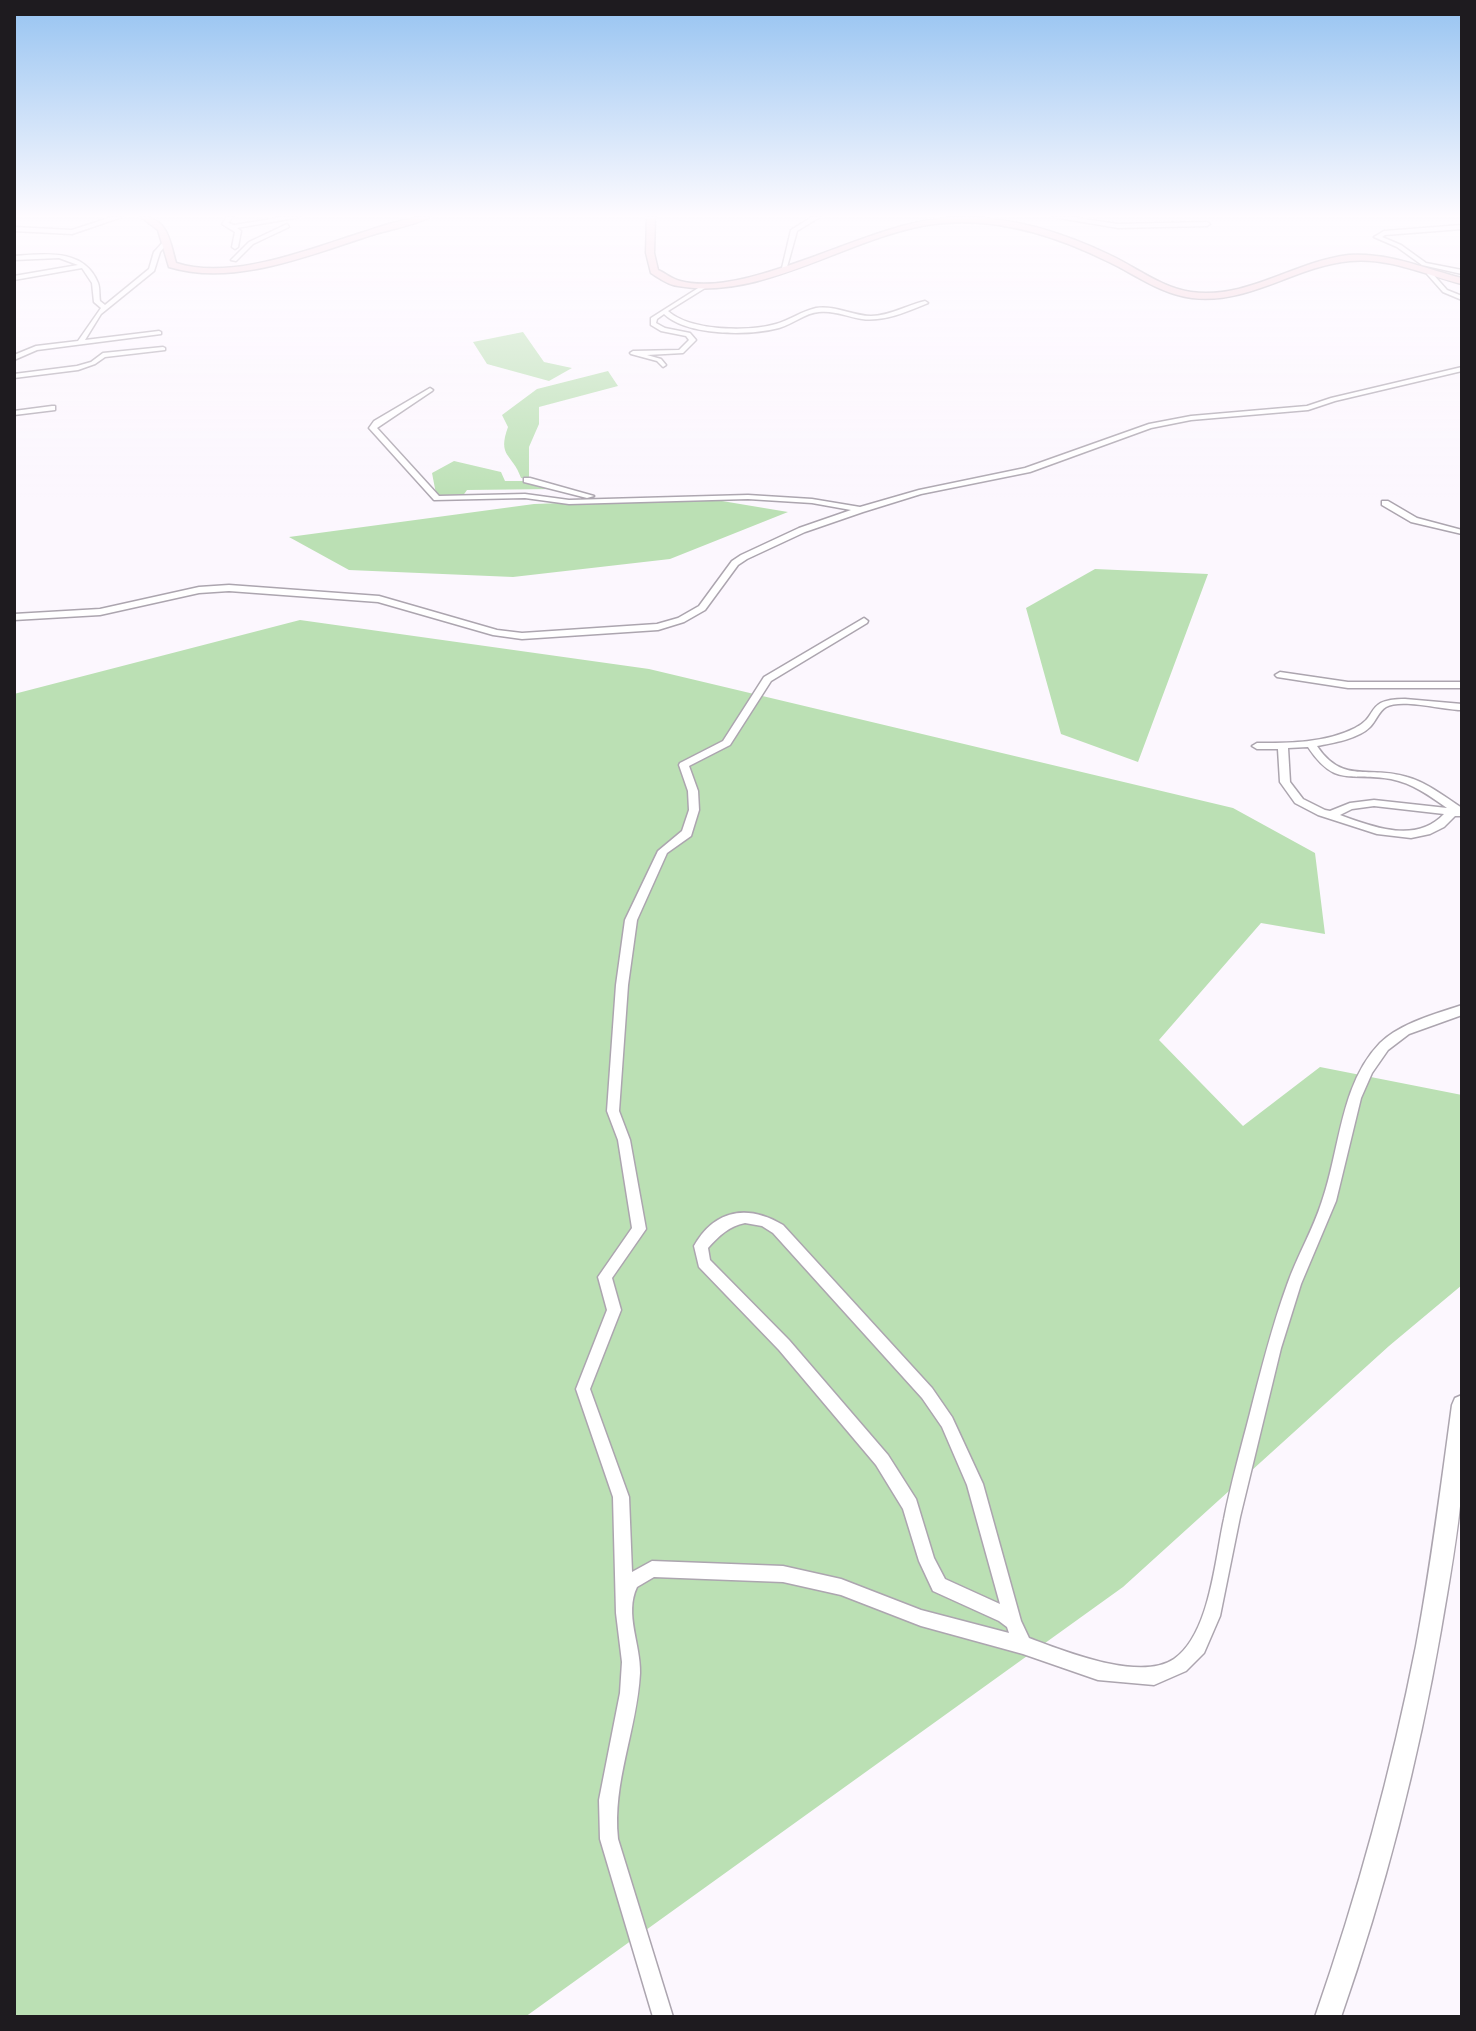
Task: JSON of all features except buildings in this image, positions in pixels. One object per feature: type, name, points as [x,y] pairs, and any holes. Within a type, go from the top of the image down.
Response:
[{"type":"street","points":[[102,312],[93,321],[78,350],[103,355],[163,349]]},
{"type":"street","points":[[663,312],[654,318],[653,324],[663,330],[688,334],[693,340],[681,352],[633,353],[659,360],[663,365]]},
{"type":"street","points":[[664,312],[668,318],[681,323],[743,330],[780,325],[814,312]]},
{"type":"street","points":[[832,312],[877,318],[897,312]]},
{"type":"street","points":[[14,358],[36,348],[159,333]]},
{"type":"street","points":[[14,376],[78,368],[93,363],[103,355]]},
{"type":"street","points":[[14,617],[100,612],[199,590],[229,588],[379,599],[496,633],[522,636],[645,629],[681,620],[702,608],[735,563],[744,557],[802,530],[860,510],[919,492],[1027,470],[1149,426],[1191,418],[1308,408],[1333,399],[1462,369]]},
{"type":"street","points":[[430,390],[373,428],[437,498],[525,496],[569,502],[748,497],[812,501],[860,510]]},
{"type":"street","points":[[14,413],[52,408]]},
{"type":"street","points":[[527,480],[601,499]]},
{"type":"street","points":[[1385,503],[1420,522],[1462,532]]},
{"type":"street","points":[[663,2017],[605,1817],[630,1688],[632,1662],[624,1601],[621,1497],[583,1389],[614,1310],[605,1277],[639,1229],[624,1140],[613,1111],[622,985],[631,920],[663,851],[687,833],[694,810],[693,791],[684,765],[727,743],[767,679],[864,621]]},
{"type":"street","points":[[1280,675],[1348,685],[1462,685]]},
{"type":"street","points":[[1257,746],[1310,743],[1362,729],[1370,723],[1377,708],[1390,703],[1462,707]]},
{"type":"street","points":[[1310,743],[1321,761],[1334,771],[1406,779],[1462,813],[1374,803],[1350,806],[1331,815]]},
{"type":"street","points":[[1283,746],[1283,772],[1291,792],[1311,809],[1379,832],[1410,834],[1439,826],[1451,813]]},
{"type":"street","points":[[624,1601],[631,1581],[652,1569],[783,1574],[841,1587],[921,1618],[1023,1645],[1098,1671],[1139,1677],[1170,1671],[1187,1660],[1198,1647],[1212,1616],[1232,1517],[1274,1348],[1294,1284],[1329,1201],[1355,1098],[1367,1071],[1384,1047],[1405,1031],[1462,1010]]},
{"type":"street","points":[[1013,1621],[994,1609],[939,1585],[927,1561],[910,1505],[882,1460],[784,1345],[704,1263],[701,1246],[724,1222],[759,1219],[778,1229],[938,1407],[963,1452],[975,1484],[1013,1621],[1023,1645]]},
{"type":"street","points":[[1328,2017],[1350,1956],[1427,1648],[1462,1405]]},
{"type":"green space","points":[[523,332],[544,362],[572,368],[549,381],[487,364],[473,342]]},
{"type":"green space","points":[[608,371],[618,386],[539,407],[539,424],[529,447],[529,479],[521,478],[505,450],[508,427],[502,415],[537,389]]},
{"type":"green space","points":[[454,461],[501,472],[505,481],[543,481],[555,489],[467,490],[462,497],[437,499],[432,473]]},
{"type":"green space","points":[[704,498],[788,512],[670,559],[513,577],[349,570],[289,537],[534,504]]},
{"type":"green space","points":[[1095,569],[1208,574],[1138,762],[1061,734],[1026,608]]},
{"type":"green space","points":[[300,620],[649,669],[1233,808],[1315,853],[1325,934],[1261,923],[1159,1040],[1243,1126],[1320,1067],[1462,1095],[1462,1285],[1389,1346],[1123,1587],[525,2017],[14,2017],[14,694]]}]
